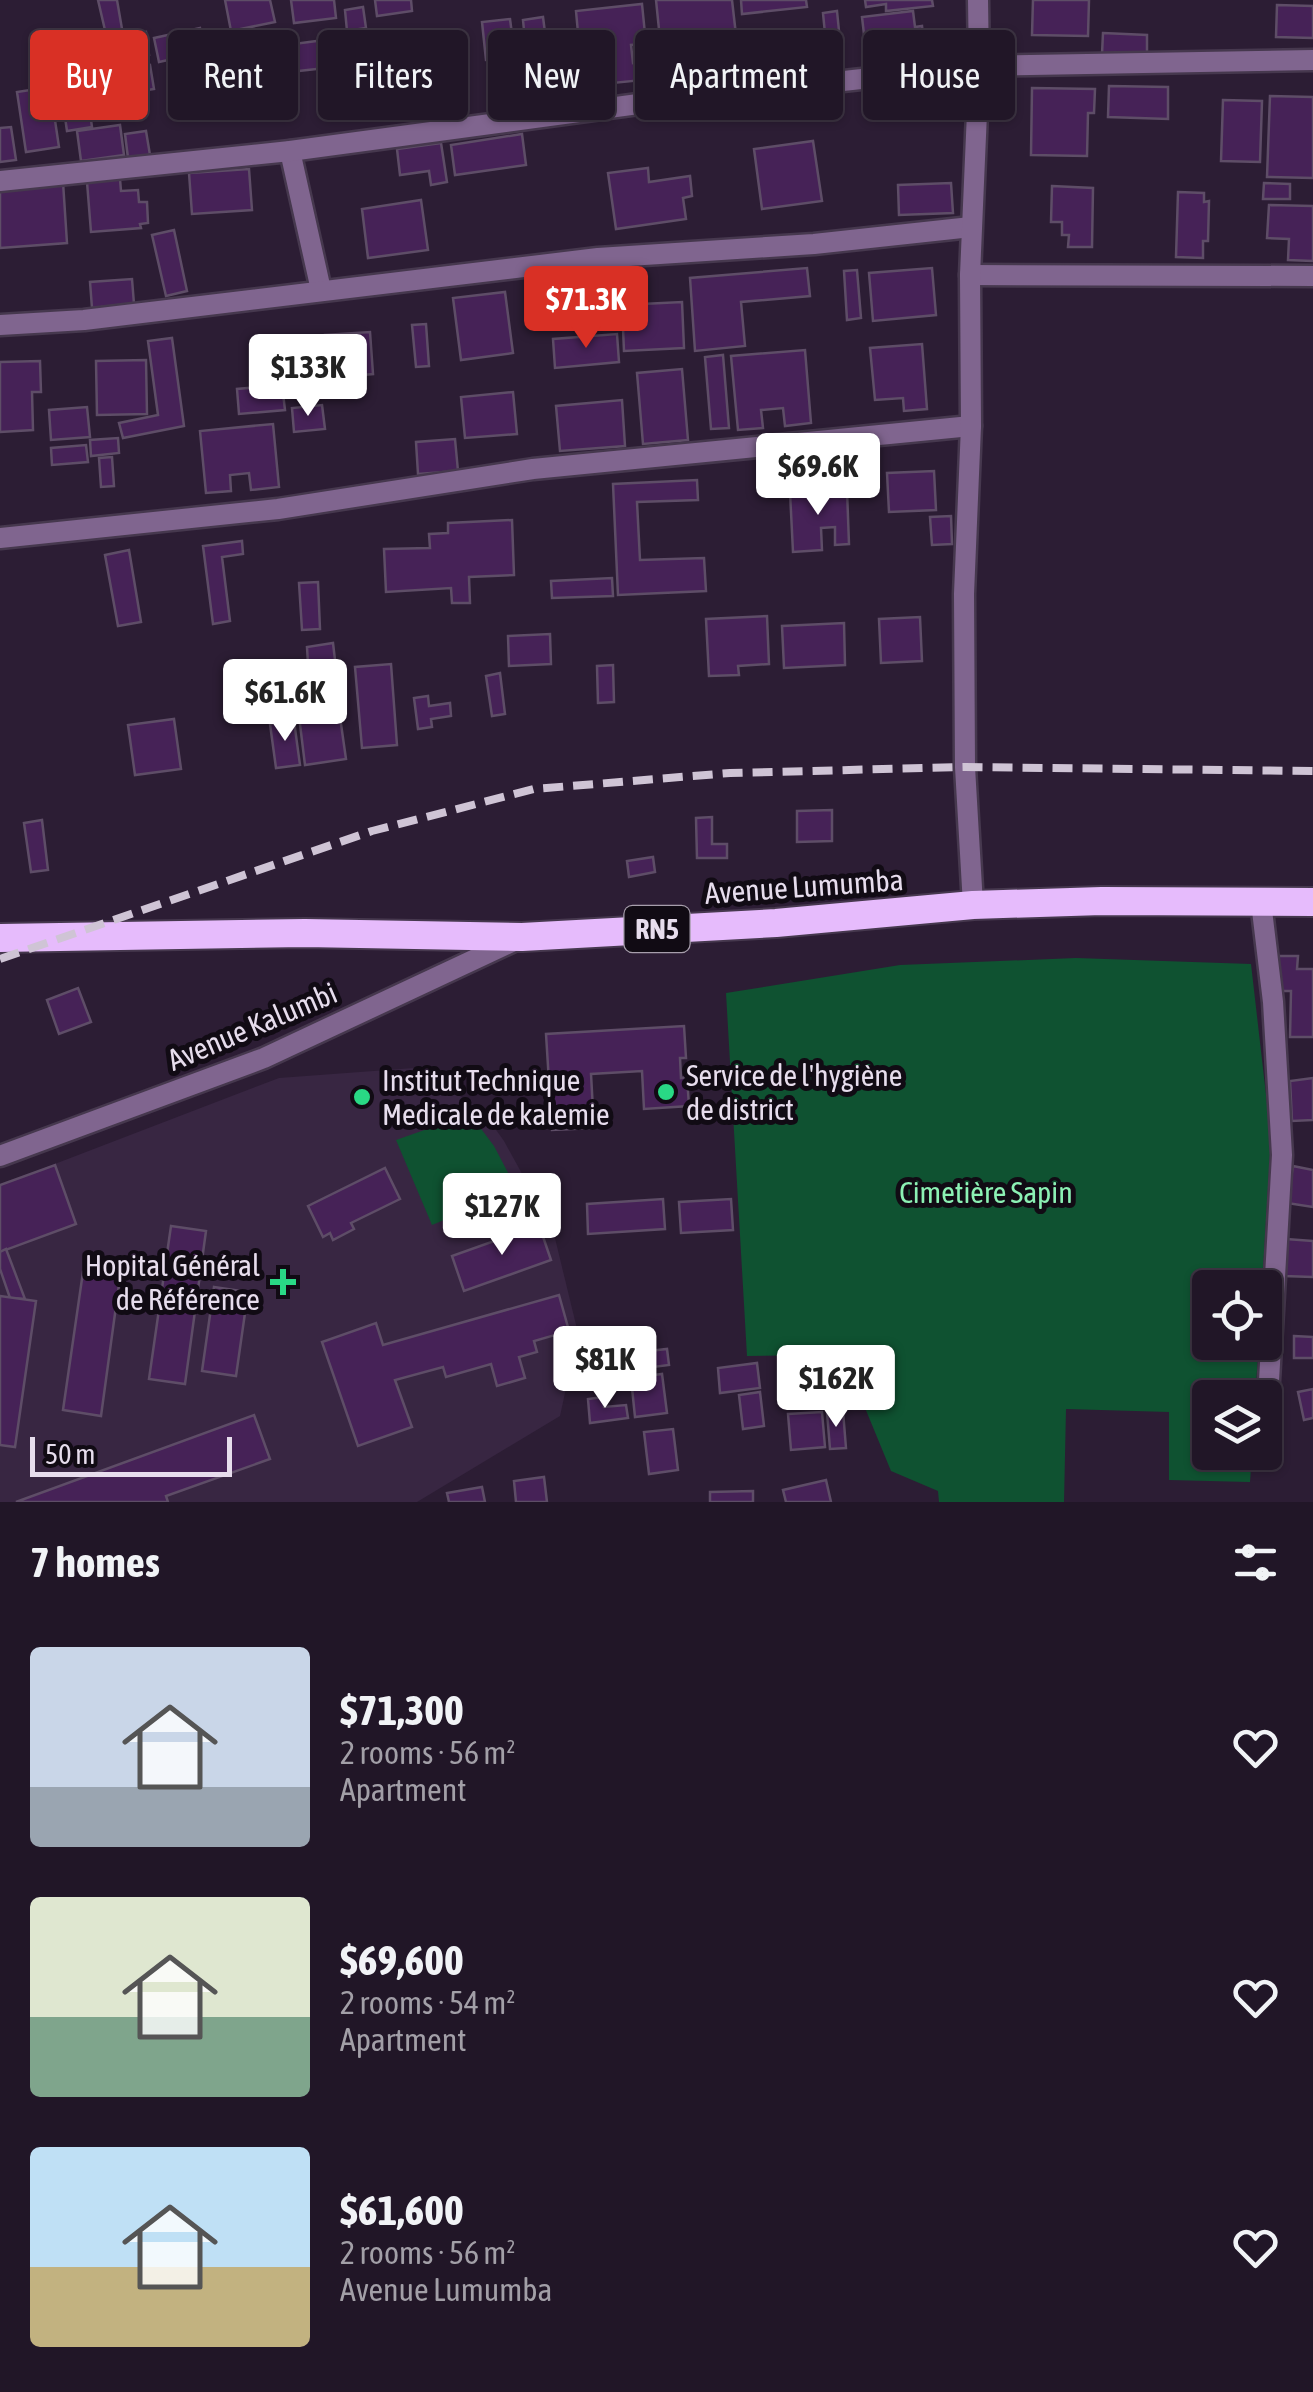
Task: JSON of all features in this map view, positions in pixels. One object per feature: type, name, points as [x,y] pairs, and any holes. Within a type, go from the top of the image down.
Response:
[{"type":"highway","name":"Avenue Lumumba","points":[[0,938],[305,932],[522,937],[776,923],[973,906],[1102,901],[1313,902]]},
{"type":"street","points":[[978,0],[978,30]]},
{"type":"street","points":[[1015,65],[1313,60]]},
{"type":"street","points":[[0,181],[290,150],[863,79]]},
{"type":"street","points":[[973,906],[965,768],[964,594],[976,120]]},
{"type":"street","points":[[290,150],[321,290]]},
{"type":"street","points":[[0,325],[84,320],[598,258],[814,244],[971,227]]},
{"type":"street","points":[[970,275],[1313,276]]},
{"type":"street","points":[[0,538],[278,509],[533,469],[971,426]]},
{"type":"street","points":[[1261,902],[1274,1019],[1282,1155],[1269,1380]]},
{"type":"street","name":"Avenue Kalumbi","points":[[0,1156],[264,1058],[522,937]]},
{"type":"shaded area","name":"Hopital Général de Référence","points":[[414,1068],[481,1109],[504,1141],[553,1230],[578,1333],[560,1416],[417,1502],[0,1502],[0,1185],[279,1078]]},
{"type":"green space","name":"Cimetière Sapin","points":[[1076,958],[1251,964],[1271,1138],[1263,1270],[1192,1270],[1192,1360],[1258,1360],[1256,1380],[1192,1380],[1192,1470],[1251,1470],[1250,1482],[1169,1480],[1169,1412],[1066,1409],[1064,1502],[939,1502],[938,1491],[891,1471],[863,1403],[823,1355],[747,1356],[726,993],[900,965]]},
{"type":"green space","points":[[470,1114],[494,1146],[517,1190],[432,1225],[396,1140]]},
{"type":"building","points":[[98,0],[117,0],[122,30],[105,30]]},
{"type":"building","points":[[225,0],[270,0],[275,22],[231,30]]},
{"type":"building","points":[[291,0],[334,0],[336,18],[294,23]]},
{"type":"building","points":[[375,0],[411,0],[412,11],[377,16]]},
{"type":"building","points":[[656,0],[732,0],[735,30],[659,30]]},
{"type":"building","points":[[741,0],[806,0],[807,7],[742,14]]},
{"type":"building","points":[[865,0],[932,0],[933,6],[886,11],[886,4],[866,7]]},
{"type":"building","points":[[1033,0],[1089,0],[1088,36],[1032,35]]},
{"type":"building","points":[[642,4],[645,30],[635,30],[635,45],[631,45],[635,81],[615,83],[615,30],[578,30],[576,11]]},
{"type":"building","points":[[1277,5],[1313,6],[1313,38],[1276,37]]},
{"type":"building","points":[[363,7],[366,28],[347,30],[345,10]]},
{"type":"building","points":[[837,11],[839,30],[825,30],[823,13]]},
{"type":"building","points":[[913,11],[915,27],[922,26],[922,30],[864,30],[862,17]]},
{"type":"building","points":[[543,17],[545,30],[524,30],[523,20]]},
{"type":"building","points":[[510,19],[511,30],[488,30],[488,60],[486,60],[482,22]]},
{"type":"building","points":[[1103,33],[1147,35],[1147,55],[1102,54]]},
{"type":"building","points":[[168,35],[168,60],[159,62],[154,38]]},
{"type":"building","points":[[318,41],[318,69],[298,71],[298,43]]},
{"type":"building","points":[[148,65],[154,89],[148,90]]},
{"type":"building","points":[[1109,86],[1168,87],[1168,119],[1108,117]]},
{"type":"building","points":[[1032,88],[1095,89],[1094,113],[1088,113],[1087,156],[1031,155]]},
{"type":"building","points":[[30,90],[30,120],[55,120],[59,147],[26,152],[17,92]]},
{"type":"building","points":[[1270,96],[1313,97],[1313,178],[1267,177]]},
{"type":"building","points":[[1223,100],[1262,101],[1260,162],[1221,161]]},
{"type":"building","points":[[65,120],[91,120],[92,127],[67,131]]},
{"type":"building","points":[[120,125],[124,155],[81,161],[77,131]]},
{"type":"building","points":[[11,127],[16,160],[0,162],[0,128]]},
{"type":"building","points":[[146,131],[150,155],[128,158],[125,134]]},
{"type":"building","points":[[522,134],[526,165],[455,175],[451,145]]},
{"type":"building","points":[[813,141],[822,201],[762,209],[754,149]]},
{"type":"building","points":[[441,143],[447,182],[431,185],[429,171],[400,175],[397,149]]},
{"type":"building","points":[[648,168],[649,182],[690,176],[692,196],[683,198],[686,219],[616,229],[608,173]]},
{"type":"building","points":[[249,169],[252,210],[192,214],[189,173]]},
{"type":"building","points":[[120,179],[121,191],[138,190],[139,202],[147,202],[148,223],[140,224],[141,228],[91,232],[87,182]]},
{"type":"building","points":[[63,182],[67,243],[0,248],[0,187]]},
{"type":"building","points":[[951,183],[953,213],[899,215],[898,185]]},
{"type":"building","points":[[1264,183],[1290,184],[1290,199],[1263,199]]},
{"type":"building","points":[[1052,186],[1093,188],[1092,247],[1068,247],[1069,235],[1062,235],[1062,222],[1051,222]]},
{"type":"building","points":[[1178,192],[1204,193],[1204,202],[1209,201],[1208,241],[1203,241],[1203,258],[1176,257]]},
{"type":"building","points":[[421,200],[428,250],[368,258],[362,209]]},
{"type":"building","points":[[1269,205],[1313,206],[1313,261],[1288,260],[1289,239],[1267,238]]},
{"type":"building","points":[[174,230],[187,291],[166,296],[152,235]]},
{"type":"building","points":[[807,268],[810,296],[741,302],[745,346],[695,351],[690,278]]},
{"type":"building","points":[[932,268],[936,315],[873,321],[869,273]]},
{"type":"building","points":[[857,270],[861,318],[847,320],[844,271]]},
{"type":"building","points":[[132,279],[134,304],[92,308],[90,282]]},
{"type":"building","points":[[505,292],[513,353],[461,360],[453,298]]},
{"type":"building","points":[[682,302],[684,348],[624,351],[622,305]]},
{"type":"building","points":[[426,324],[429,366],[416,367],[412,325]]},
{"type":"building","points":[[370,332],[373,374],[329,378],[325,335]]},
{"type":"building","points":[[617,334],[619,362],[555,368],[553,339]]},
{"type":"building","points":[[172,338],[184,426],[123,438],[119,423],[158,415],[148,341]]},
{"type":"building","points":[[922,344],[927,409],[904,411],[903,398],[875,400],[870,348]]},
{"type":"building","points":[[805,350],[811,423],[785,426],[783,408],[761,410],[763,428],[738,430],[731,356]]},
{"type":"building","points":[[723,355],[729,428],[711,429],[705,357]]},
{"type":"building","points":[[146,360],[147,414],[97,415],[96,361]]},
{"type":"building","points":[[40,361],[41,392],[32,392],[33,430],[0,432],[0,362]]},
{"type":"building","points":[[682,369],[688,440],[643,444],[637,373]]},
{"type":"building","points":[[282,385],[285,410],[239,414],[237,389]]},
{"type":"building","points":[[513,392],[517,434],[465,438],[461,397]]},
{"type":"building","points":[[622,400],[625,446],[560,451],[556,406]]},
{"type":"building","points":[[322,405],[325,429],[294,432],[292,408]]},
{"type":"building","points":[[87,407],[90,437],[51,440],[49,410]]},
{"type":"building","points":[[273,424],[279,487],[251,490],[249,473],[230,475],[231,491],[206,493],[200,431]]},
{"type":"building","points":[[118,438],[119,453],[91,456],[90,440]]},
{"type":"building","points":[[455,439],[458,471],[418,474],[416,442]]},
{"type":"building","points":[[86,445],[88,462],[52,465],[51,448]]},
{"type":"building","points":[[112,457],[114,486],[101,487],[99,458]]},
{"type":"building","points":[[934,471],[936,510],[889,512],[887,473]]},
{"type":"building","points":[[697,480],[698,500],[637,502],[640,560],[704,558],[706,591],[618,595],[613,484]]},
{"type":"building","points":[[847,490],[849,544],[835,545],[835,527],[821,528],[822,550],[793,552],[790,492]]},
{"type":"building","points":[[951,516],[952,544],[932,545],[930,517]]},
{"type":"building","points":[[512,520],[514,575],[469,577],[470,603],[452,603],[451,588],[386,592],[384,549],[430,548],[429,534],[448,533],[448,523]]},
{"type":"building","points":[[242,541],[243,554],[222,557],[230,621],[213,624],[203,546]]},
{"type":"building","points":[[129,550],[141,622],[118,626],[105,555]]},
{"type":"building","points":[[612,578],[613,596],[552,598],[551,581]]},
{"type":"building","points":[[318,582],[320,629],[302,630],[299,583]]},
{"type":"building","points":[[767,616],[769,664],[738,666],[739,675],[709,676],[706,619]]},
{"type":"building","points":[[920,617],[922,661],[881,663],[879,619]]},
{"type":"building","points":[[844,623],[845,665],[784,668],[782,626]]},
{"type":"building","points":[[550,634],[551,664],[509,666],[508,636]]},
{"type":"building","points":[[333,643],[335,660],[308,664],[307,647]]},
{"type":"building","points":[[391,664],[397,745],[362,748],[355,667]]},
{"type":"building","points":[[325,665],[329,698],[282,705],[277,671]]},
{"type":"building","points":[[613,665],[614,702],[598,703],[597,666]]},
{"type":"building","points":[[500,673],[505,714],[492,716],[486,676]]},
{"type":"building","points":[[428,696],[429,706],[450,703],[451,716],[431,719],[432,727],[418,729],[414,698]]},
{"type":"building","points":[[338,703],[346,759],[305,765],[298,708]]},
{"type":"building","points":[[174,719],[181,769],[135,775],[128,725]]},
{"type":"building","points":[[294,721],[300,765],[276,768],[270,724]]},
{"type":"building","points":[[832,810],[832,841],[797,842],[797,811]]},
{"type":"building","points":[[712,817],[712,844],[727,844],[727,858],[697,858],[696,818]]},
{"type":"building","points":[[42,820],[48,870],[31,872],[24,823]]},
{"type":"building","points":[[653,857],[655,872],[629,877],[627,861]]},
{"type":"building","points":[[1277,956],[1298,956],[1297,969],[1313,969],[1313,1037],[1290,1037],[1291,991],[1277,991]]},
{"type":"building","points":[[78,988],[91,1022],[59,1034],[47,1000]]},
{"type":"building","name":"Service de l'hygiène de district","points":[[684,1026],[686,1058],[680,1058],[681,1078],[687,1077],[689,1106],[644,1109],[642,1071],[591,1074],[594,1128],[552,1130],[546,1034]]},
{"type":"building","points":[[1313,1078],[1313,1120],[1292,1121],[1290,1081]]},
{"type":"building","points":[[55,1165],[76,1224],[0,1252],[0,1185]]},
{"type":"building","points":[[1293,1166],[1313,1170],[1313,1207],[1287,1203]]},
{"type":"building","points":[[385,1168],[400,1199],[351,1223],[354,1229],[333,1240],[330,1233],[323,1237],[308,1206]]},
{"type":"building","points":[[663,1199],[665,1229],[588,1234],[587,1204]]},
{"type":"building","points":[[731,1199],[733,1230],[681,1233],[679,1202]]},
{"type":"building","points":[[539,1225],[551,1260],[464,1291],[452,1256]]},
{"type":"building","points":[[171,1226],[206,1231],[185,1384],[149,1379]]},
{"type":"building","points":[[1286,1239],[1313,1241],[1313,1277],[1284,1276]]},
{"type":"building","points":[[6,1249],[25,1299],[10,1298],[0,1269],[0,1252]]},
{"type":"building","points":[[83,1272],[120,1277],[101,1416],[63,1410]]},
{"type":"building","points":[[214,1287],[248,1292],[236,1376],[202,1371]]},
{"type":"building","points":[[559,1295],[569,1331],[534,1341],[537,1352],[519,1357],[525,1378],[497,1386],[491,1364],[446,1377],[443,1367],[395,1380],[412,1427],[358,1446],[322,1342],[376,1323],[383,1345]]},
{"type":"building","points":[[0,1296],[36,1301],[15,1447],[0,1445]]},
{"type":"building","points":[[1294,1336],[1313,1337],[1313,1358],[1294,1358]]},
{"type":"building","points":[[667,1349],[669,1365],[605,1373],[604,1356]]},
{"type":"building","points":[[757,1363],[760,1388],[720,1393],[718,1368]]},
{"type":"building","points":[[662,1374],[667,1413],[635,1417],[631,1378]]},
{"type":"building","points":[[1313,1389],[1313,1418],[1304,1420],[1298,1392]]},
{"type":"building","points":[[760,1392],[764,1426],[743,1429],[739,1395]]},
{"type":"building","points":[[603,1397],[604,1407],[626,1405],[628,1418],[590,1423],[588,1399]]},
{"type":"building","points":[[843,1411],[846,1448],[830,1449],[827,1412]]},
{"type":"building","points":[[822,1412],[825,1447],[791,1450],[788,1414]]},
{"type":"building","points":[[254,1415],[270,1459],[166,1496],[168,1502],[16,1502]]},
{"type":"building","points":[[673,1429],[678,1470],[649,1474],[644,1432]]},
{"type":"building","points":[[544,1477],[547,1502],[516,1502],[514,1481]]},
{"type":"building","points":[[826,1480],[831,1502],[786,1502],[783,1490]]},
{"type":"building","points":[[482,1487],[485,1502],[449,1502],[447,1493]]},
{"type":"building","points":[[753,1491],[753,1502],[710,1502],[710,1492]]},
{"type":"railway","points":[[0,959],[372,831],[534,789],[730,773],[965,767],[1313,771]]},
{"type":"place","name":"Service de l'hygiène de district","points":[[666,1092]]},
{"type":"place","name":"Institut Technique Medicale de kalemie","points":[[362,1097]]},
{"type":"place","name":"Hopital Général de Référence","points":[[283,1282]]}]
